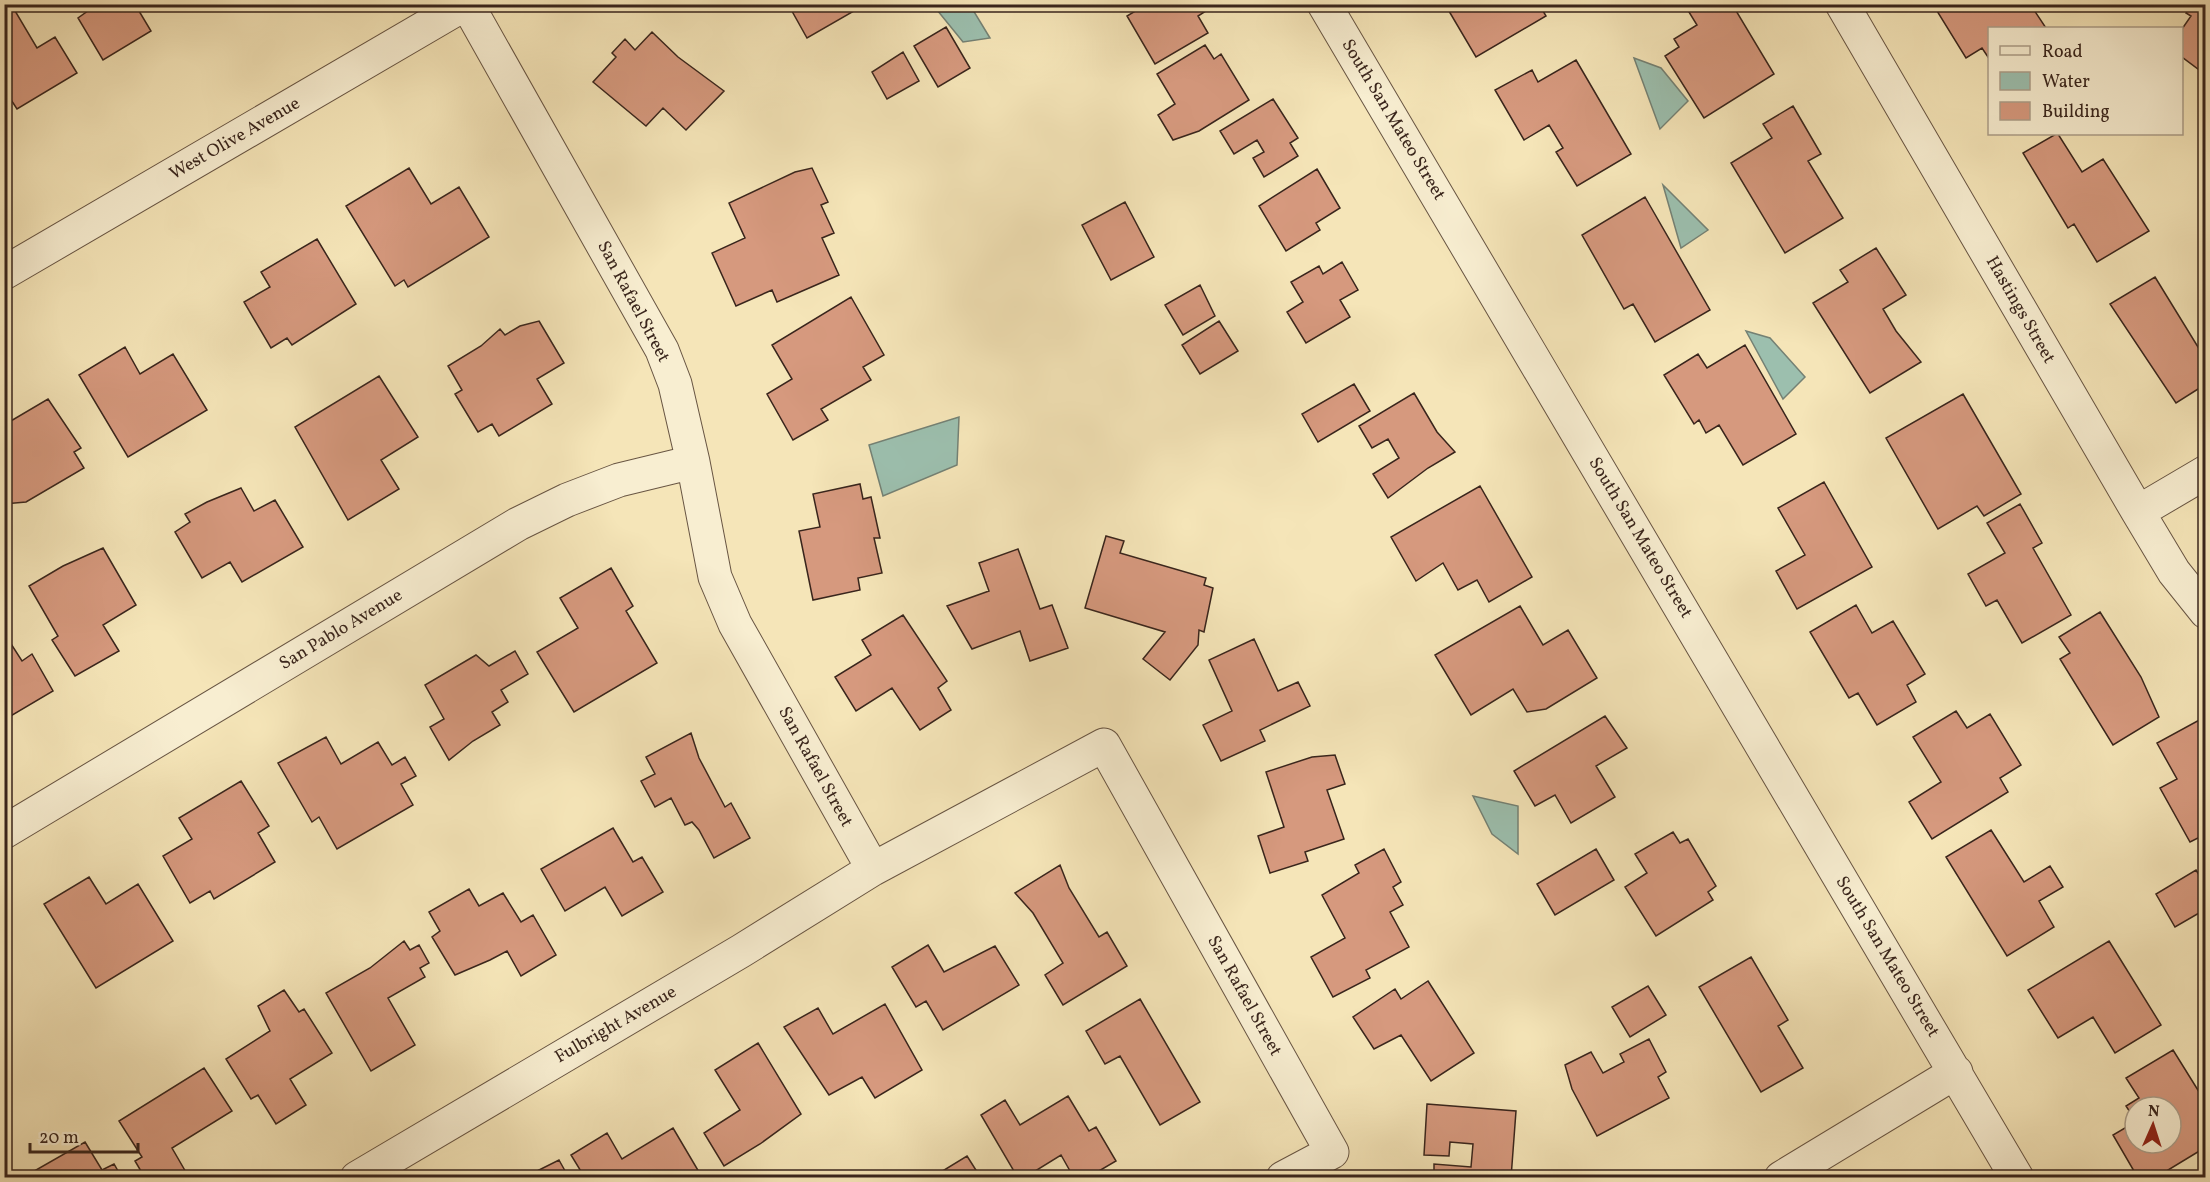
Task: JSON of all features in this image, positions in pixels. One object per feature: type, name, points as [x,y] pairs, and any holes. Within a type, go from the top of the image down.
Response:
[{"type":"street","name":"West Olive Avenue","points":[[4,273],[466,4]]},
{"type":"street","name":"San Rafael Street","points":[[466,4],[662,350],[675,384],[715,577],[735,624],[873,869],[1104,746],[1332,1152],[1283,1178]]},
{"type":"street","name":"South San Mateo Street","points":[[1324,4],[2018,1178]]},
{"type":"street","name":"Hastings Street","points":[[1842,4],[2138,512],[2174,572],[2205,612]]},
{"type":"street","name":"San Pablo Avenue","points":[[4,832],[518,524],[567,500],[619,480],[693,462]]},
{"type":"street","points":[[2138,512],[2205,472]]},
{"type":"street","name":"Fulbright Avenue","points":[[357,1178],[741,951],[873,869]]},
{"type":"street","points":[[1781,1178],[1956,1072]]},
{"type":"water","points":[[933,5],[970,5],[990,38],[963,42]]},
{"type":"water","points":[[1634,58],[1661,68],[1688,101],[1660,129]]},
{"type":"water","points":[[1663,185],[1708,230],[1681,248]]},
{"type":"water","points":[[1746,331],[1770,338],[1805,377],[1783,399]]},
{"type":"water","points":[[959,417],[957,465],[883,496],[869,445]]},
{"type":"water","points":[[1473,796],[1518,806],[1518,854],[1492,834]]},
{"type":"building","points":[[4,4],[11,4],[37,48],[55,37],[77,73],[17,109],[4,89]]},
{"type":"building","points":[[90,4],[138,4],[136,6],[151,31],[103,60],[78,18],[92,8]]},
{"type":"building","points":[[788,4],[851,4],[854,11],[807,38]]},
{"type":"building","points":[[1147,4],[1206,4],[1209,9],[1198,16],[1208,33],[1155,64],[1127,16]]},
{"type":"building","points":[[1448,4],[1539,4],[1546,16],[1476,57],[1446,6]]},
{"type":"building","points":[[1684,4],[1732,4],[1774,74],[1704,118],[1665,56],[1679,47],[1674,39],[1697,25]]},
{"type":"building","points":[[1947,4],[2030,4],[2045,27],[1988,27],[1988,57],[1982,48],[1966,58],[1937,11]]},
{"type":"building","points":[[2193,4],[2206,4],[2206,75],[2183,58],[2183,28],[2191,16],[2186,13]]},
{"type":"building","points":[[946,27],[970,68],[938,87],[914,46]]},
{"type":"building","points":[[652,32],[678,57],[724,91],[686,130],[663,108],[646,126],[593,82],[616,57],[612,53],[625,39],[635,50]]},
{"type":"building","points":[[1205,45],[1214,59],[1221,54],[1249,100],[1199,131],[1173,140],[1158,115],[1175,104],[1157,74]]},
{"type":"building","points":[[903,52],[919,81],[887,99],[872,72]]},
{"type":"building","points":[[1576,60],[1631,154],[1577,186],[1556,152],[1563,148],[1549,125],[1524,140],[1495,90],[1532,70],[1538,82]]},
{"type":"building","points":[[1273,99],[1298,138],[1290,143],[1298,156],[1264,177],[1253,158],[1264,152],[1257,140],[1234,154],[1220,131]]},
{"type":"building","points":[[1793,106],[1821,154],[1808,161],[1843,218],[1785,253],[1731,163],[1772,138],[1763,124]]},
{"type":"building","points":[[2054,135],[2059,135],[2082,172],[2103,159],[2149,231],[2097,262],[2074,224],[2068,228],[2023,153]]},
{"type":"building","points":[[409,168],[431,204],[459,187],[489,237],[408,287],[404,280],[395,286],[346,206]]},
{"type":"building","points":[[812,168],[828,202],[821,205],[834,233],[822,238],[839,275],[777,302],[772,290],[736,306],[712,253],[745,238],[729,203],[795,172]]},
{"type":"building","points":[[1317,169],[1340,208],[1316,223],[1320,230],[1286,251],[1259,206]]},
{"type":"building","points":[[1645,197],[1710,310],[1655,342],[1633,304],[1624,309],[1582,235]]},
{"type":"building","points":[[1125,202],[1154,257],[1111,280],[1082,225]]},
{"type":"building","points":[[317,239],[356,304],[292,345],[287,338],[271,348],[244,302],[270,287],[261,272]]},
{"type":"building","points":[[1876,248],[1906,295],[1883,309],[1896,331],[1921,362],[1870,393],[1813,303],[1848,282],[1840,270]]},
{"type":"building","points":[[1342,262],[1358,290],[1340,300],[1350,317],[1306,343],[1287,312],[1303,302],[1291,282],[1319,266],[1323,274]]},
{"type":"building","points":[[2155,277],[2206,360],[2206,384],[2176,403],[2110,304]]},
{"type":"building","points":[[1200,285],[1215,316],[1183,335],[1165,305]]},
{"type":"building","points":[[851,297],[884,355],[863,367],[871,380],[821,409],[828,420],[793,440],[767,394],[792,379],[772,345]]},
{"type":"building","points":[[539,321],[564,363],[537,379],[552,404],[499,436],[492,424],[478,432],[455,394],[462,390],[448,366],[481,346],[500,329],[505,335],[520,326]]},
{"type":"building","points":[[1219,321],[1238,351],[1200,374],[1182,345]]},
{"type":"building","points":[[1745,345],[1796,434],[1743,465],[1719,425],[1706,433],[1699,420],[1694,424],[1664,375],[1698,354],[1707,368]]},
{"type":"building","points":[[125,347],[140,374],[173,354],[207,410],[128,457],[79,375]]},
{"type":"building","points":[[379,376],[418,437],[381,460],[399,489],[348,520],[295,427]]},
{"type":"building","points":[[1354,384],[1370,411],[1318,442],[1302,414]]},
{"type":"building","points":[[1414,393],[1437,432],[1455,452],[1428,468],[1388,498],[1373,474],[1399,458],[1388,439],[1372,448],[1359,426]]},
{"type":"building","points":[[1963,394],[2021,494],[1984,516],[1977,506],[1938,529],[1886,438]]},
{"type":"building","points":[[48,399],[81,448],[74,452],[84,468],[26,502],[4,504],[4,425]]},
{"type":"building","points":[[1824,482],[1872,567],[1797,609],[1776,571],[1805,555],[1778,508]]},
{"type":"building","points":[[860,484],[863,499],[871,497],[880,538],[874,538],[882,573],[858,578],[860,590],[813,600],[799,531],[820,527],[813,494]]},
{"type":"building","points":[[1480,486],[1532,577],[1489,602],[1477,580],[1458,590],[1443,563],[1416,581],[1391,537]]},
{"type":"building","points":[[241,488],[254,511],[275,500],[303,547],[242,582],[230,562],[202,578],[175,532],[190,522],[185,514]]},
{"type":"building","points":[[2020,504],[2042,543],[2033,548],[2071,615],[2022,643],[1997,600],[1986,606],[1968,574],[2005,553],[1987,523]]},
{"type":"building","points":[[1106,536],[1124,541],[1120,553],[1206,578],[1204,585],[1213,588],[1204,632],[1199,630],[1198,645],[1170,680],[1143,659],[1165,632],[1085,608]]},
{"type":"building","points":[[103,548],[136,605],[103,625],[119,651],[75,676],[52,640],[58,636],[29,586],[63,566]]},
{"type":"building","points":[[1018,549],[1040,609],[1052,605],[1068,648],[1030,661],[1020,631],[972,649],[947,606],[989,591],[979,563]]},
{"type":"building","points":[[611,568],[633,606],[626,611],[657,663],[574,712],[537,652],[578,628],[560,598]]},
{"type":"building","points":[[1856,605],[1872,633],[1893,621],[1925,674],[1907,685],[1916,702],[1877,725],[1858,693],[1849,698],[1810,632]]},
{"type":"building","points":[[1520,606],[1543,645],[1568,630],[1597,678],[1546,709],[1527,712],[1513,689],[1471,715],[1435,655]]},
{"type":"building","points":[[2100,612],[2141,677],[2159,717],[2113,745],[2060,659],[2070,653],[2059,637]]},
{"type":"building","points":[[903,615],[947,681],[938,688],[951,710],[920,730],[892,688],[856,711],[835,677],[871,655],[862,640]]},
{"type":"building","points":[[4,633],[22,661],[32,654],[53,691],[4,720]]},
{"type":"building","points":[[1254,639],[1278,691],[1298,682],[1310,706],[1260,730],[1265,741],[1221,761],[1203,725],[1232,711],[1209,660]]},
{"type":"building","points":[[515,651],[528,674],[501,690],[508,702],[492,712],[500,725],[473,741],[449,760],[430,727],[444,719],[425,685],[476,655],[489,666]]},
{"type":"building","points":[[1956,711],[1967,728],[1990,714],[2021,765],[2000,778],[2008,792],[1932,839],[1909,802],[1941,782],[1913,737]]},
{"type":"building","points":[[1605,716],[1627,748],[1596,766],[1615,797],[1571,823],[1555,795],[1535,806],[1514,771]]},
{"type":"building","points":[[2203,718],[2206,722],[2206,834],[2190,842],[2160,788],[2177,779],[2157,743]]},
{"type":"building","points":[[691,733],[699,758],[725,807],[731,803],[750,838],[714,858],[699,830],[692,822],[685,825],[671,798],[655,807],[641,781],[655,774],[646,757]]},
{"type":"building","points":[[326,737],[341,764],[378,742],[392,765],[405,757],[416,776],[401,784],[413,805],[337,849],[319,817],[312,822],[278,763]]},
{"type":"building","points":[[1335,755],[1345,784],[1327,790],[1344,839],[1305,852],[1308,861],[1270,873],[1258,836],[1284,827],[1266,772],[1312,757]]},
{"type":"building","points":[[241,781],[269,826],[258,833],[275,862],[214,899],[210,891],[190,903],[163,856],[192,839],[179,818]]},
{"type":"building","points":[[613,828],[633,862],[642,857],[663,892],[622,916],[605,887],[565,911],[541,869]]},
{"type":"building","points":[[1991,830],[2024,882],[2050,866],[2063,887],[2039,901],[2054,927],[2007,956],[1946,857]]},
{"type":"building","points":[[1673,832],[1680,843],[1688,839],[1716,886],[1708,892],[1713,900],[1656,936],[1625,887],[1647,873],[1635,854]]},
{"type":"building","points":[[1384,849],[1401,882],[1393,887],[1403,905],[1390,912],[1409,947],[1366,970],[1370,978],[1333,997],[1311,957],[1345,938],[1322,895],[1359,873],[1355,865]]},
{"type":"building","points":[[1596,849],[1614,880],[1555,915],[1537,884]]},
{"type":"building","points":[[1060,865],[1069,888],[1099,937],[1107,932],[1127,966],[1063,1005],[1045,975],[1063,963],[1033,913],[1015,893]]},
{"type":"building","points":[[2196,870],[2206,886],[2206,909],[2175,927],[2156,894]]},
{"type":"building","points":[[89,877],[106,904],[138,884],[173,941],[96,988],[44,904]]},
{"type":"building","points":[[469,889],[479,906],[503,893],[521,922],[533,915],[556,955],[521,976],[507,951],[455,975],[432,937],[440,931],[429,912]]},
{"type":"building","points":[[404,941],[410,950],[419,945],[429,963],[420,968],[425,977],[388,998],[415,1045],[371,1071],[326,993],[370,968]]},
{"type":"building","points":[[2109,941],[2161,1025],[2115,1053],[2093,1017],[2058,1038],[2028,990]]},
{"type":"building","points":[[928,945],[944,972],[995,946],[1019,985],[943,1030],[926,1001],[916,1007],[892,967]]},
{"type":"building","points":[[1751,957],[1788,1020],[1778,1026],[1803,1068],[1761,1092],[1699,987]]},
{"type":"building","points":[[1428,981],[1474,1053],[1431,1081],[1401,1035],[1374,1049],[1353,1017],[1395,989],[1401,999]]},
{"type":"building","points":[[1648,986],[1666,1015],[1630,1037],[1612,1007]]},
{"type":"building","points":[[284,990],[299,1012],[304,1009],[332,1053],[290,1079],[306,1105],[276,1124],[258,1095],[251,1099],[226,1059],[270,1031],[258,1006]]},
{"type":"building","points":[[1140,999],[1200,1102],[1160,1125],[1120,1056],[1105,1064],[1086,1031]]},
{"type":"building","points":[[885,1004],[922,1070],[875,1098],[862,1077],[829,1095],[784,1027],[818,1008],[833,1034]]},
{"type":"building","points":[[1649,1039],[1666,1072],[1658,1077],[1669,1098],[1597,1136],[1572,1089],[1565,1065],[1591,1052],[1603,1073],[1624,1062],[1620,1054]]},
{"type":"building","points":[[758,1043],[801,1114],[760,1144],[724,1166],[704,1133],[740,1110],[715,1070]]},
{"type":"building","points":[[2173,1050],[2206,1103],[2206,1147],[2155,1178],[2138,1178],[2125,1155],[2183,1155],[2183,1095],[2137,1095],[2126,1078]]},
{"type":"building","points":[[204,1068],[232,1111],[172,1148],[187,1174],[181,1178],[145,1178],[135,1161],[142,1157],[119,1121]]},
{"type":"building","points":[[1068,1096],[1089,1131],[1096,1127],[1116,1161],[1087,1178],[1074,1178],[1061,1155],[1024,1178],[1018,1178],[981,1115],[1005,1100],[1020,1125]]},
{"type":"building","points":[[1427,1104],[1516,1111],[1511,1178],[1434,1178],[1434,1164],[1471,1167],[1473,1144],[1450,1142],[1449,1156],[1424,1155]]},
{"type":"building","points":[[673,1128],[699,1172],[689,1178],[585,1178],[571,1155],[607,1133],[622,1159]]},
{"type":"building","points":[[2123,1129],[2123,1152],[2113,1135]]},
{"type":"building","points":[[85,1142],[102,1170],[114,1164],[122,1178],[22,1178]]},
{"type":"building","points":[[967,1156],[981,1178],[931,1178]]},
{"type":"building","points":[[559,1160],[569,1178],[523,1178]]}]
